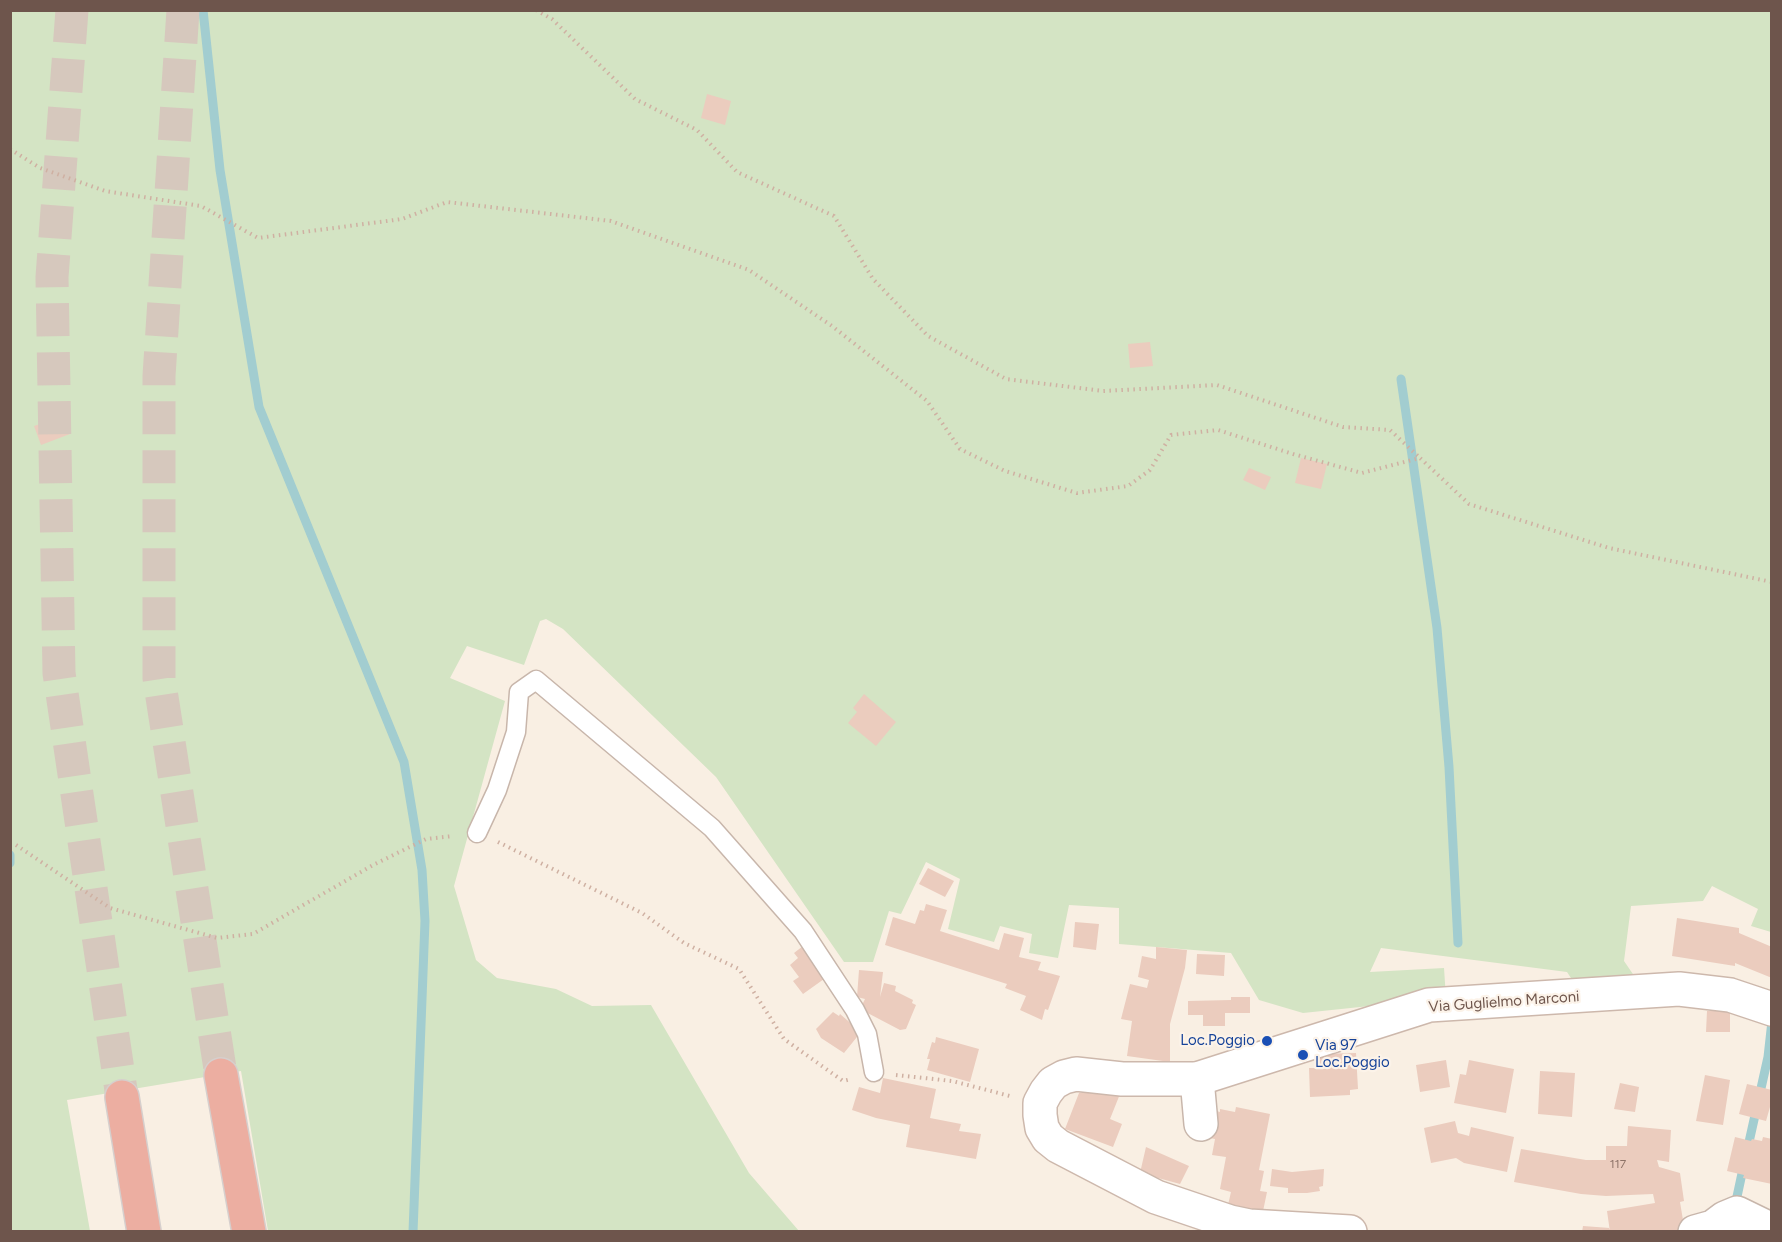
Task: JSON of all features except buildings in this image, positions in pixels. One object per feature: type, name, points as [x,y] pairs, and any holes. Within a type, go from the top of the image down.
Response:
[{"type":"highway","points":[[221,1075],[249,1232]]},
{"type":"highway","points":[[122,1097],[144,1232]]},
{"type":"street","name":"Via Guglielmo Marconi","points":[[1041,1103],[1053,1083],[1064,1077],[1076,1074],[1122,1079],[1197,1079],[1429,1005],[1679,989],[1730,995],[1772,1009]]},
{"type":"street","points":[[1197,1079],[1201,1124]]},
{"type":"street","points":[[1041,1103],[1042,1128],[1048,1138],[1058,1146],[1156,1197],[1230,1222],[1249,1226],[1350,1232]]},
{"type":"street","points":[[1695,1232],[1713,1227],[1737,1213],[1772,1230]]},
{"type":"lane","points":[[477,833],[497,790],[516,732],[519,692],[536,680],[712,828],[803,931],[855,1010],[867,1034],[874,1072]]},
{"type":"path","points":[[536,10],[552,19],[635,99],[697,130],[737,172],[834,216],[873,279],[928,336],[1006,379],[1103,390],[1217,385],[1342,427],[1390,430],[1469,504],[1609,548],[1772,582]]},
{"type":"path","points":[[10,150],[40,168],[105,191],[201,206],[258,238],[402,219],[447,202],[611,221],[749,270],[832,326],[927,401],[960,449],[1005,471],[1077,493],[1128,486],[1150,470],[1171,435],[1218,430],[1362,473],[1420,458]]},
{"type":"path","points":[[10,845],[16,845],[110,908],[217,938],[253,934],[373,865],[426,839],[477,833],[642,913],[684,943],[739,969],[784,1039],[843,1081],[874,1072],[952,1081],[1041,1103]]},
{"type":"green space","points":[[10,11],[1771,11],[1771,932],[1751,926],[1758,909],[1712,886],[1703,901],[1631,906],[1624,961],[1637,980],[1579,990],[1567,972],[1381,948],[1370,972],[1444,968],[1446,998],[1303,1013],[1259,1000],[1231,953],[1119,944],[1119,908],[1069,905],[1058,958],[1029,953],[1032,934],[1000,926],[994,942],[948,929],[960,879],[926,862],[901,914],[889,911],[873,962],[844,962],[716,777],[563,629],[546,619],[540,621],[524,665],[467,646],[450,678],[505,701],[454,886],[476,960],[497,978],[556,989],[592,1006],[651,1005],[749,1173],[799,1231],[268,1231],[241,1071],[67,1100],[90,1231],[11,1231]]},
{"type":"waterway","points":[[203,10],[220,170],[259,407],[404,762],[422,870],[425,921],[413,1232]]},
{"type":"waterway","points":[[1401,379],[1437,628],[1449,767],[1458,943]]},
{"type":"waterway","points":[[10,855],[10,863]]},
{"type":"waterway","points":[[1747,1151],[1768,1057],[1772,1021]]},
{"type":"waterway","points":[[1735,1206],[1744,1164]]},
{"type":"tunnel","points":[[72,10],[52,277],[59,673],[122,1097]]},
{"type":"tunnel","points":[[183,10],[159,376],[159,678],[221,1075]]},
{"type":"place","name":"Loc.Poggio","points":[[1267,1041]]},
{"type":"place","name":"Via 97 Loc.Poggio","points":[[1303,1055]]}]
